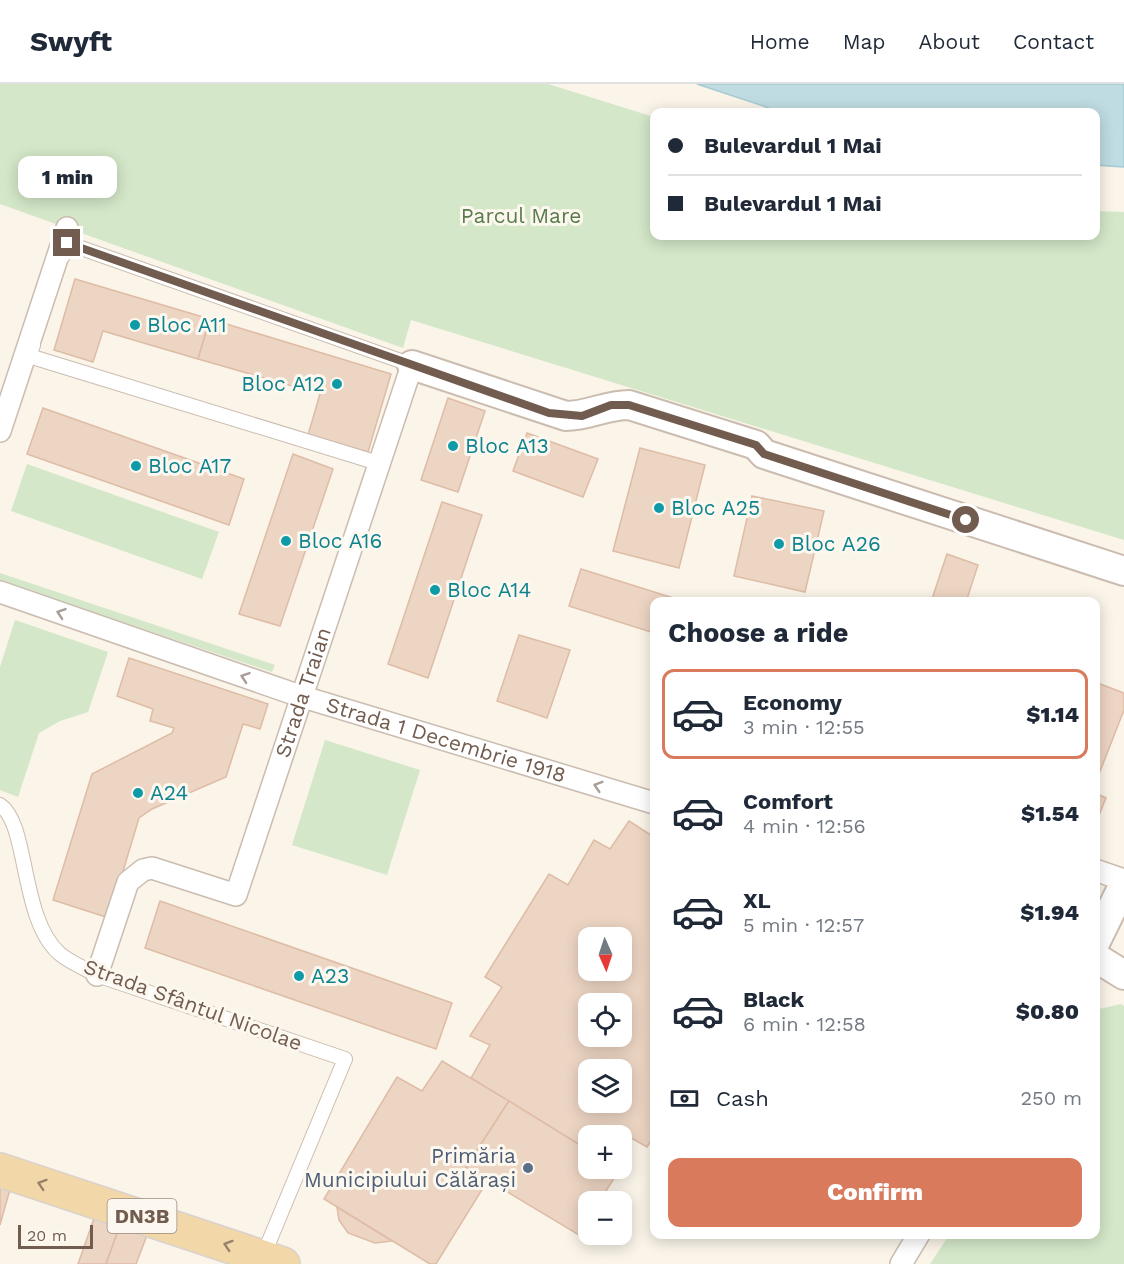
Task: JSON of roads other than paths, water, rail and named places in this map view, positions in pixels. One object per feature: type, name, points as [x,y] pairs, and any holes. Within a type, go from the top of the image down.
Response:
[{"type":"main road","name":"DN3B","points":[[0,1170],[273,1260]]},
{"type":"street","points":[[0,431],[67,228]]},
{"type":"street","points":[[412,365],[566,416],[582,416],[611,405],[629,405],[756,445],[764,454],[1124,572]]},
{"type":"street","name":"Strada Traian","points":[[98,975],[128,882],[142,870],[152,868],[236,895],[300,696],[412,365]]},
{"type":"street","name":"Strada 1 Decembrie 1918","points":[[0,592],[300,696],[650,802]]},
{"type":"street","points":[[1100,872],[1124,882],[1100,932]]},
{"type":"street","points":[[1100,960],[1124,975]]},
{"type":"street","points":[[901,1264],[916,1239]]},
{"type":"lane","points":[[378,463],[29,356],[67,243],[412,365]]},
{"type":"lane","name":"Strada Sfântul Nicolae","points":[[0,806],[11,816],[31,902],[46,936],[60,954],[98,975],[345,1059],[273,1260]]},
{"type":"water","points":[[697,84],[1124,84],[1124,167],[1100,165],[1100,108],[769,108]]},
{"type":"place","name":"Bloc A11","points":[[135,325]]},
{"type":"place","name":"Bloc A12","points":[[337,384]]},
{"type":"place","name":"Bloc A13","points":[[453,446]]},
{"type":"place","name":"Bloc A17","points":[[136,466]]},
{"type":"place","name":"Bloc A25","points":[[659,508]]},
{"type":"place","name":"Bloc A16","points":[[286,541]]},
{"type":"place","name":"Bloc A26","points":[[779,544]]},
{"type":"place","name":"Bloc A14","points":[[435,590]]},
{"type":"place","name":"A24","points":[[138,793]]},
{"type":"place","name":"A23","points":[[299,976]]},
{"type":"place","name":"Primăria Municipiului Călărași","points":[[528,1168]]},
{"type":"park label","name":"Parcul Mare","points":[[521,216]]}]
